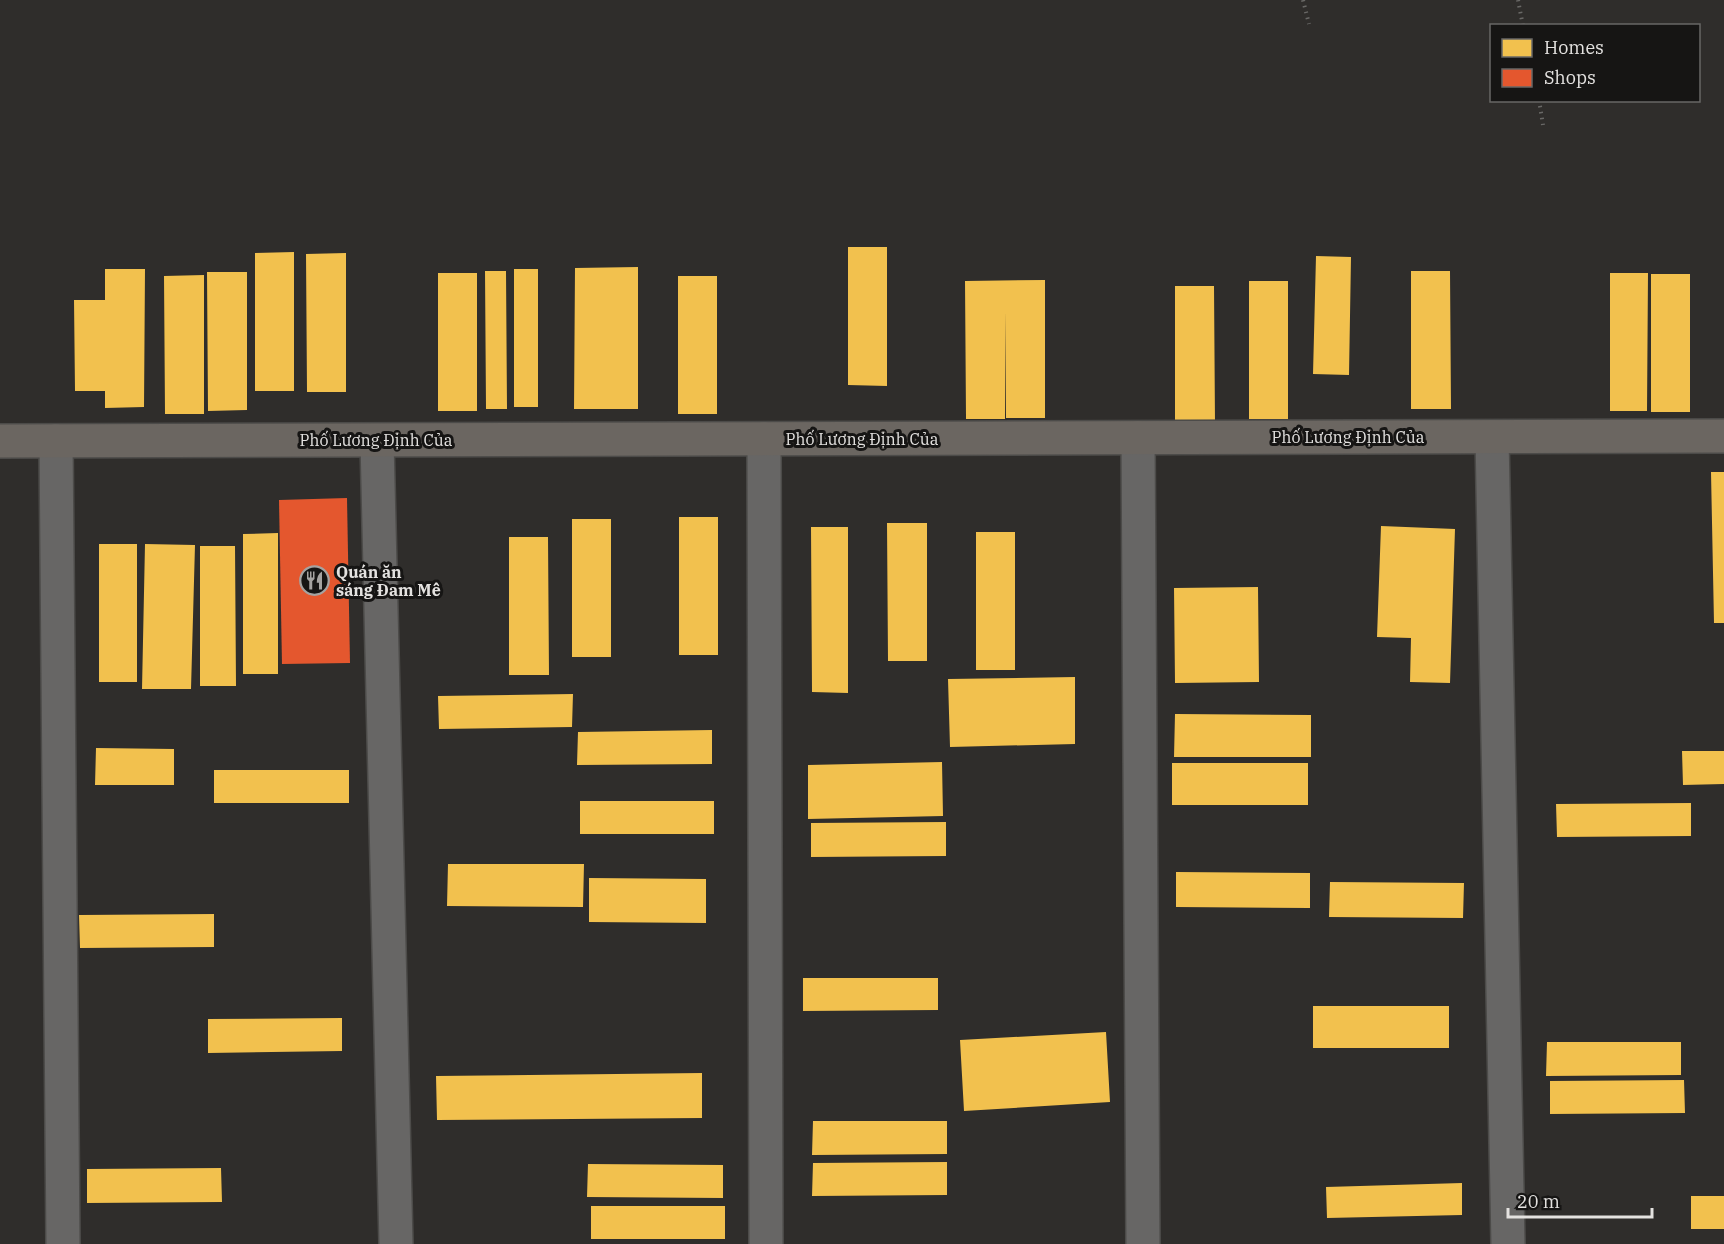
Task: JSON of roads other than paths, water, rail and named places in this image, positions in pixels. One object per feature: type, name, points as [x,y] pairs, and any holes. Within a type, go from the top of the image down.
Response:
[{"type":"main road","name":"Phố Lương Định Của","points":[[0,441],[1724,436]]},
{"type":"street","points":[[1492,437],[1508,1244]]},
{"type":"street","points":[[1138,438],[1143,1244]]},
{"type":"street","points":[[764,439],[766,1244]]},
{"type":"street","points":[[56,441],[63,1244]]},
{"type":"street","points":[[377,441],[396,1244]]},
{"type":"place","name":"Quán ăn sáng Đam Mê","points":[[315,581]]}]
